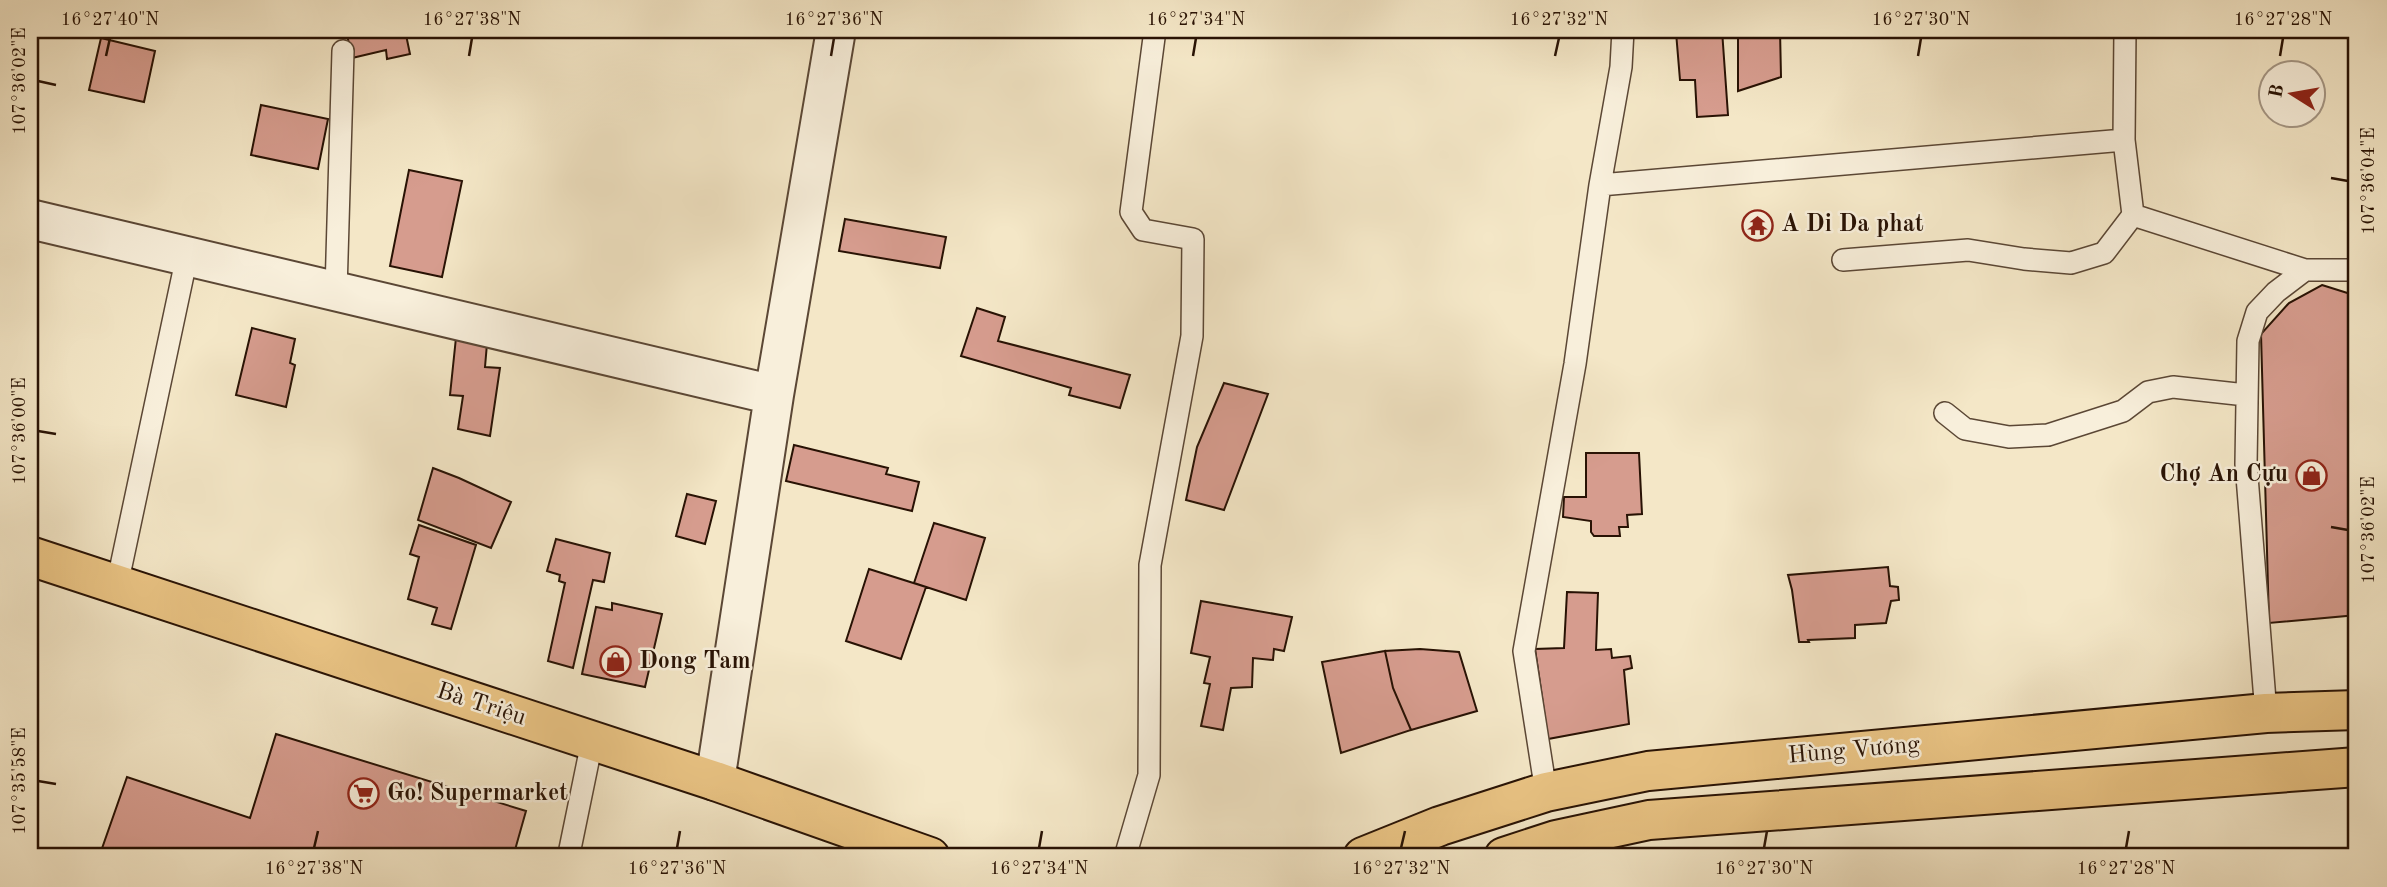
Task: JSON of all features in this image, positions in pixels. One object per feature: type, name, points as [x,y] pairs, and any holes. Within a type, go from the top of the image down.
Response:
[{"type":"highway","name":"Bà Triệu","points":[[30,556],[715,781],[930,857]]},
{"type":"highway","name":"Hùng Vương","points":[[1363,857],[1440,825],[1546,792],[1648,771],[2266,713],[2357,710]]},
{"type":"highway","points":[[1504,857],[1562,849],[1649,820],[2357,767]]},
{"type":"street","points":[[715,781],[774,395],[836,30]]},
{"type":"street","points":[[30,219],[774,395]]},
{"type":"lane","points":[[1125,857],[1149,775],[1150,565],[1192,336],[1193,239],[1143,230],[1131,212],[1155,30]]},
{"type":"lane","points":[[1546,792],[1524,651],[1575,364],[1600,185],[1621,67],[1623,30]]},
{"type":"lane","points":[[1843,260],[1968,250],[2024,260],[2071,263],[2105,253],[2133,215],[2124,140],[2124,30]]},
{"type":"lane","points":[[336,291],[343,51]]},
{"type":"lane","points":[[1600,185],[2124,140]]},
{"type":"lane","points":[[2133,215],[2305,270],[2357,270]]},
{"type":"lane","points":[[117,585],[187,256]]},
{"type":"lane","points":[[2266,713],[2246,464],[2248,341],[2257,312],[2276,292],[2305,270]]},
{"type":"lane","points":[[1945,413],[1965,429],[2010,437],[2048,435],[2123,411],[2148,392],[2173,387],[2246,395]]},
{"type":"lane","points":[[572,857],[570,849],[592,742]]},
{"type":"building","points":[[346,30],[405,30],[410,54],[387,59],[386,50],[352,58]]},
{"type":"building","points":[[1722,30],[1728,115],[1697,117],[1695,80],[1680,80],[1676,32]]},
{"type":"building","points":[[1738,30],[1780,30],[1781,77],[1738,91]]},
{"type":"building","points":[[101,38],[155,51],[144,102],[89,90]]},
{"type":"building","points":[[261,105],[328,119],[318,169],[251,155]]},
{"type":"building","points":[[409,170],[462,181],[442,277],[390,266]]},
{"type":"building","points":[[845,219],[946,237],[940,268],[839,251]]},
{"type":"building","name":"Chợ An Cựu","points":[[2322,285],[2357,296],[2357,615],[2269,623],[2261,334],[2289,303]]},
{"type":"building","points":[[977,308],[1005,317],[998,341],[1130,375],[1120,408],[1069,395],[1071,388],[961,356]]},
{"type":"building","points":[[252,328],[295,339],[290,363],[295,365],[286,407],[236,395]]},
{"type":"building","points":[[457,328],[488,332],[485,367],[500,368],[490,436],[458,429],[463,396],[450,395]]},
{"type":"building","points":[[1224,383],[1268,394],[1224,510],[1186,500],[1197,447]]},
{"type":"building","points":[[794,445],[888,468],[886,474],[919,482],[912,511],[786,481]]},
{"type":"building","points":[[1586,453],[1639,453],[1642,514],[1627,515],[1628,527],[1619,527],[1620,536],[1594,536],[1591,532],[1591,521],[1563,517],[1564,497],[1586,497]]},
{"type":"building","points":[[433,468],[511,502],[491,548],[418,520]]},
{"type":"building","points":[[687,494],[716,501],[705,544],[676,536]]},
{"type":"building","points":[[934,523],[985,538],[966,600],[914,583]]},
{"type":"building","points":[[419,525],[476,545],[451,629],[432,624],[437,608],[408,599],[419,557],[410,554]]},
{"type":"building","points":[[556,539],[610,553],[604,582],[593,580],[573,668],[548,661],[565,583],[559,581],[560,575],[547,571]]},
{"type":"building","points":[[1888,567],[1890,586],[1898,587],[1899,600],[1891,601],[1886,623],[1855,625],[1855,638],[1799,642],[1788,575]]},
{"type":"building","points":[[869,569],[926,587],[901,659],[846,641]]},
{"type":"building","points":[[1567,592],[1598,593],[1596,650],[1611,649],[1612,658],[1630,656],[1632,668],[1624,670],[1629,724],[1548,739],[1535,649],[1564,648]]},
{"type":"building","points":[[1201,601],[1292,617],[1284,651],[1274,649],[1273,660],[1253,658],[1252,687],[1231,688],[1223,730],[1201,726],[1210,684],[1204,683],[1210,657],[1191,653]]},
{"type":"building","points":[[612,603],[662,614],[645,687],[582,674],[596,607],[612,610]]},
{"type":"building","points":[[1420,649],[1459,652],[1477,711],[1411,730],[1393,688],[1385,651]]},
{"type":"building","points":[[1385,651],[1393,688],[1411,730],[1341,753],[1322,662]]},
{"type":"building","name":"Go! Supermarket","points":[[276,734],[526,811],[513,857],[99,857],[127,777],[250,818]]},
{"type":"place","name":"A Di Da phat","points":[[1758,225]]},
{"type":"place","name":"Chợ An Cựu","points":[[2311,475]]},
{"type":"place","name":"Dong Tam","points":[[616,662]]},
{"type":"place","name":"Go! Supermarket","points":[[364,794]]}]
